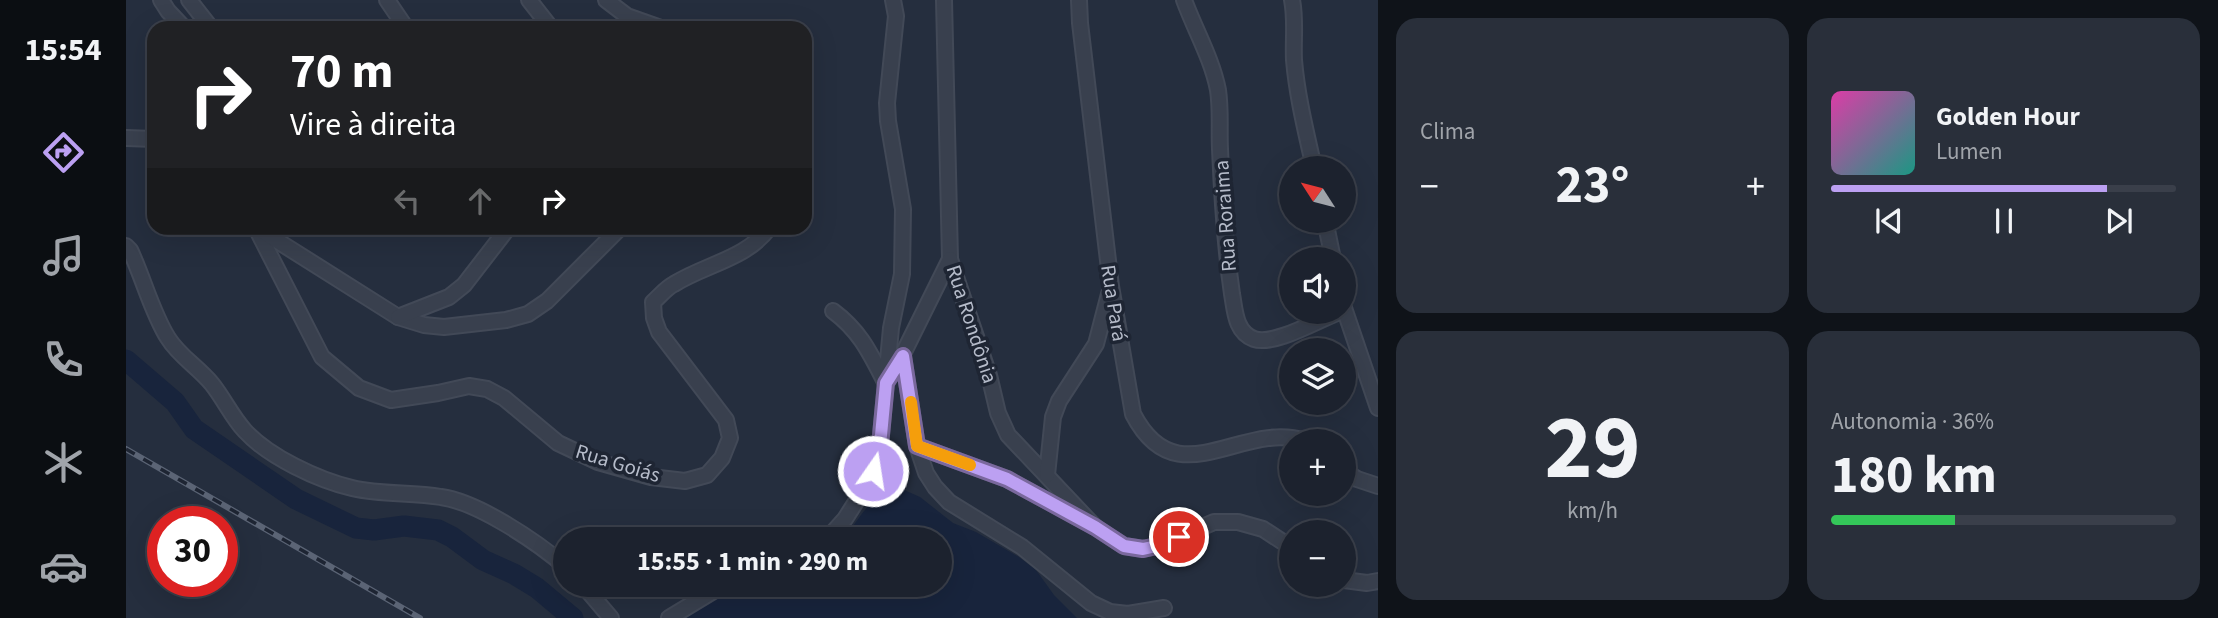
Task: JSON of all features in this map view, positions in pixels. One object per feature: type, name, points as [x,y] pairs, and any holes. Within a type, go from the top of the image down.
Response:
[{"type":"street","points":[[161,0],[178,21]]},
{"type":"street","points":[[189,0],[204,21]]},
{"type":"street","points":[[387,0],[401,21]]},
{"type":"street","points":[[529,0],[546,21]]},
{"type":"street","points":[[606,0],[627,16],[641,21]]},
{"type":"street","points":[[838,527],[866,486],[879,456],[891,328],[902,274],[903,209],[887,103],[896,16],[893,0]]},
{"type":"street","name":"Rua Rondônia","points":[[944,0],[950,259],[989,375],[998,413],[1008,435],[1095,527]]},
{"type":"street","name":"Rua Pará","points":[[1079,0],[1111,286],[1132,414],[1142,433],[1158,447],[1172,453],[1193,455],[1279,437]]},
{"type":"street","name":"Rua Roraima","points":[[1184,0],[1208,56],[1217,87],[1228,263],[1236,317],[1242,331],[1252,338],[1267,342],[1310,324]]},
{"type":"street","points":[[1292,0],[1296,17],[1296,77],[1312,156]]},
{"type":"street","points":[[126,138],[147,139]]},
{"type":"street","name":"Rua Goiás","points":[[260,235],[321,357],[359,388],[391,400],[468,386],[487,389],[504,398],[558,443],[588,457],[651,477],[685,481],[707,475],[722,458],[730,438],[726,420],[659,332],[654,318],[653,302],[671,285],[734,257],[764,235]]},
{"type":"street","points":[[267,235],[398,317],[424,325],[444,327],[506,320],[528,314],[547,301],[613,235]]},
{"type":"street","points":[[398,317],[449,297],[464,285],[503,235]]},
{"type":"street","points":[[126,246],[168,338],[212,384],[244,430],[261,446],[308,472],[351,488],[392,495],[443,497],[467,505],[553,555]]},
{"type":"street","points":[[886,383],[903,356],[950,259]]},
{"type":"street","points":[[1047,475],[1053,417],[1059,401],[1096,344],[1111,286]]},
{"type":"street","points":[[834,312],[859,334],[886,383]]},
{"type":"street","points":[[1349,324],[1378,408]]},
{"type":"street","points":[[903,356],[917,446],[926,472],[949,502],[1022,547],[1091,603],[1110,612],[1129,614],[1164,608]]},
{"type":"street","name":"Rua Rondônia","points":[[917,446],[1007,479],[1124,546],[1143,549],[1161,545],[1214,522],[1238,522],[1264,529],[1279,539]]},
{"type":"street","points":[[1356,478],[1378,486]]},
{"type":"street","points":[[1356,582],[1378,581]]},
{"type":"street","points":[[593,597],[611,618]]},
{"type":"street","points":[[669,618],[704,597]]},
{"type":"water","points":[[902,489],[920,497],[953,523],[976,532],[1019,557],[1036,570],[1054,595],[1077,618],[678,618],[689,608],[711,597],[952,597],[952,527],[852,527],[873,501]]},
{"type":"waterway","points":[[126,360],[175,402],[194,429],[296,499],[356,528],[374,530],[404,526],[438,530],[483,560],[537,588],[573,618]]},
{"type":"railway","points":[[126,449],[420,618]]},
{"type":"slow traffic","points":[[911,402],[917,446],[970,465]]},
{"type":"route","points":[[873,471],[879,456],[886,383],[903,356],[917,446],[1007,479],[1124,546],[1143,549],[1179,537]]}]
